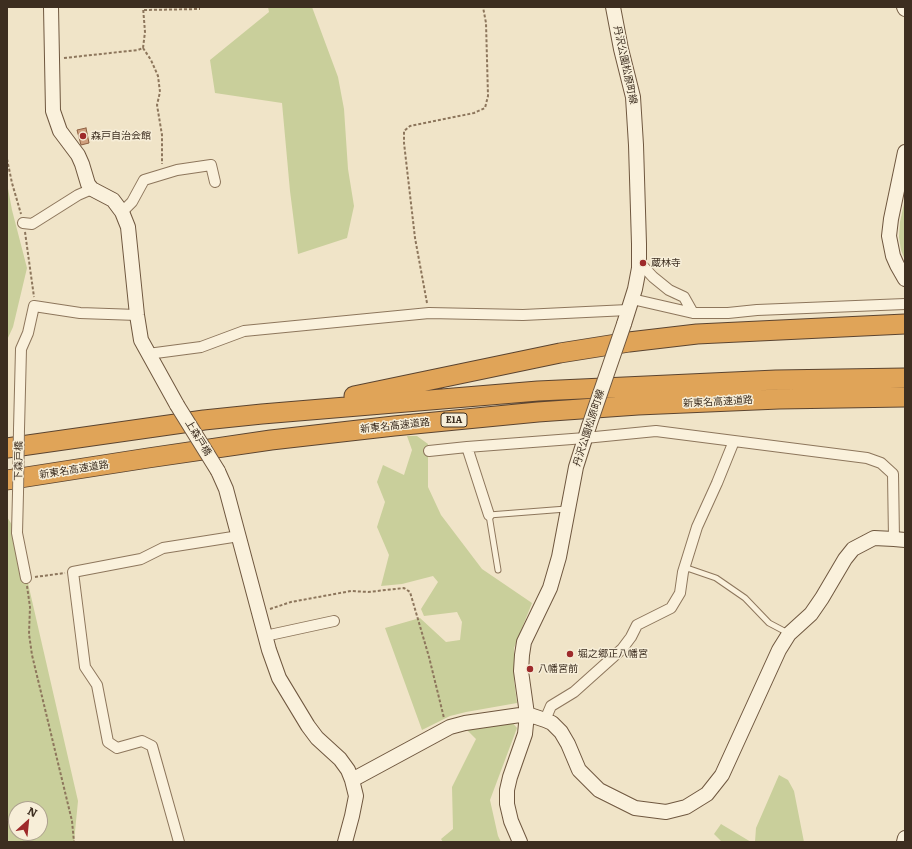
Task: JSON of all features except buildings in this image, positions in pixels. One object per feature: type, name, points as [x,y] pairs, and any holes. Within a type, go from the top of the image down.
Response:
[{"type":"highway","points":[[262,414],[560,353],[629,342],[697,334],[902,324]]},
{"type":"highway","name":"新東名高速道路","points":[[7,448],[204,420],[538,391],[776,380],[905,378]]},
{"type":"highway","name":"新東名高速道路","points":[[13,487],[156,457],[271,440],[402,425],[538,412],[638,406],[771,399],[905,398]]},
{"type":"street","points":[[51,7],[53,111],[60,131],[78,155],[88,184],[92,188],[113,200],[122,212],[132,202],[144,180],[177,170],[211,165],[214,182]]},
{"type":"street","name":"丹沢公園松原町線","points":[[520,842],[511,820],[507,804],[507,790],[525,734],[522,714],[521,671],[524,642],[550,588],[559,557],[576,467],[635,289],[639,262],[636,145],[633,97],[621,49],[613,7]]},
{"type":"street","points":[[905,152],[891,219],[889,236],[893,256],[905,279]]},
{"type":"street","points":[[23,223],[32,224],[78,195],[92,188]]},
{"type":"street","name":"上森戸橋","points":[[122,212],[128,227],[141,340],[177,405],[218,471],[226,489],[265,636],[279,678],[308,726],[317,738],[340,759],[348,770],[352,780],[356,796],[345,842]]},
{"type":"street","points":[[639,262],[668,290],[684,297],[693,313]]},
{"type":"street","points":[[148,354],[201,347],[244,331],[429,313],[523,315],[630,304],[693,313],[728,313],[757,310],[905,304]]},
{"type":"street","points":[[34,306],[80,313],[137,315]]},
{"type":"street","name":"下森戸橋","points":[[26,578],[17,533],[13,487],[19,429],[21,349],[28,333],[34,306]]},
{"type":"street","points":[[352,780],[450,727],[465,722],[522,714],[552,723],[561,732],[568,744],[579,770],[599,790],[635,808],[666,812],[686,806],[707,794],[722,775],[779,650],[789,634],[811,614],[845,559],[853,549],[874,538],[900,539],[892,474],[881,463],[868,458],[656,431],[587,432],[429,451]]},
{"type":"street","points":[[545,720],[551,706],[574,692],[622,649],[637,626],[671,608],[680,593],[684,567],[697,527],[734,441]]},
{"type":"street","points":[[467,447],[489,515]]},
{"type":"street","points":[[178,842],[152,746],[142,741],[117,748],[108,742],[97,685],[85,667],[73,572],[141,559],[163,548],[239,536]]},
{"type":"street","points":[[265,636],[334,621]]},
{"type":"street","points":[[904,842],[905,838]]},
{"type":"lane","points":[[498,570],[489,515],[569,509]]},
{"type":"lane","points":[[684,567],[716,578],[745,598],[769,623],[789,634]]},
{"type":"path","points":[[429,313],[415,238],[404,143],[404,131],[410,126],[474,114],[485,108],[488,96],[486,22],[483,7]]},
{"type":"path","points":[[162,175],[162,135],[158,105],[160,92],[158,76],[151,60],[143,48],[145,32],[144,8],[200,9]]},
{"type":"path","points":[[52,60],[138,50],[143,48]]},
{"type":"path","points":[[7,159],[23,223],[34,294],[34,306]]},
{"type":"path","points":[[73,572],[26,578],[30,608],[29,634],[32,655],[72,821],[74,842]]},
{"type":"path","points":[[259,612],[291,602],[351,591],[368,592],[404,588],[410,592],[429,657],[444,720],[450,727]]},
{"type":"green space","points":[[268,7],[312,7],[338,77],[344,109],[348,169],[354,206],[347,238],[298,254],[290,191],[282,103],[215,93],[210,60],[269,12]]},
{"type":"green space","points":[[7,183],[12,210],[27,268],[13,327],[7,340]]},
{"type":"green space","points":[[905,199],[905,260],[901,250],[899,237],[900,222]]},
{"type":"green space","points":[[407,436],[417,436],[428,444],[428,487],[441,515],[482,569],[532,603],[514,648],[514,680],[517,703],[450,716],[422,730],[385,628],[420,618],[446,642],[460,640],[462,622],[457,612],[424,616],[421,609],[438,582],[433,576],[402,584],[381,586],[389,555],[377,527],[385,502],[377,482],[383,465],[404,475],[412,450]]},
{"type":"green space","points":[[7,517],[16,531],[78,801],[74,842],[7,842]]},
{"type":"green space","points":[[511,721],[517,728],[490,800],[498,836],[501,842],[443,842],[441,839],[453,829],[452,787],[476,739],[466,729]]},
{"type":"green space","points":[[779,775],[788,780],[794,791],[804,842],[755,842],[756,828]]},
{"type":"green space","points":[[721,824],[751,842],[722,842],[714,834]]},
{"type":"place","name":"森戸自治会館","points":[[83,136]]},
{"type":"place","name":"蔵林寺","points":[[643,263]]},
{"type":"place","name":"堀之郷正八幡宮","points":[[570,654]]},
{"type":"place","name":"八幡宮前","points":[[530,669]]}]
